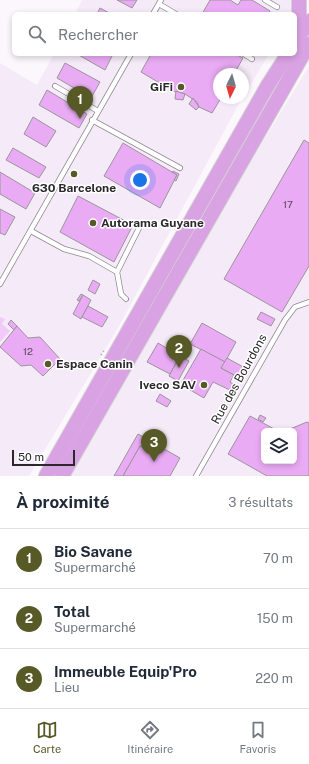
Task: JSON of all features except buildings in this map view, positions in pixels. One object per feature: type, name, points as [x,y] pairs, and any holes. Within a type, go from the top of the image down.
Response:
[{"type":"main road","points":[[297,20],[299,14],[299,0]]},
{"type":"main road","points":[[297,40],[309,21]]},
{"type":"main road","points":[[62,476],[309,44]]},
{"type":"main road","points":[[256,107],[258,92],[278,56]]},
{"type":"main road","points":[[46,476],[256,107],[287,56]]},
{"type":"lane","points":[[265,0],[277,7]]},
{"type":"lane","points":[[154,12],[160,2],[173,12]]},
{"type":"lane","points":[[0,284],[92,120],[130,56]]},
{"type":"lane","points":[[247,56],[252,59]]},
{"type":"lane","points":[[55,86],[98,111]]},
{"type":"lane","points":[[92,120],[180,168]]},
{"type":"lane","points":[[126,299],[121,294],[117,272],[139,228]]},
{"type":"lane","points":[[31,231],[64,249],[89,256],[117,272]]},
{"type":"lane","name":"Rue des Bourdons","points":[[196,476],[285,320],[295,306],[309,302]]},
{"type":"shaded area","points":[[82,0],[303,0],[295,12],[76,12]]},
{"type":"shaded area","points":[[53,56],[268,56],[249,87],[249,68],[213,68],[213,104],[239,104],[118,328],[29,476],[0,476],[0,63],[37,85]]},
{"type":"shaded area","points":[[309,66],[309,476],[71,476],[245,171]]},
{"type":"shaded area","points":[[0,317],[5,319],[2,324],[10,331],[0,342]]},
{"type":"place","name":"GiFi","points":[[181,87]]},
{"type":"place","name":"Bio Savane","points":[[80,119]]},
{"type":"place","name":"630 Barcelone","points":[[74,174]]},
{"type":"place","name":"Autorama Guyane","points":[[93,223]]},
{"type":"place","name":"Espace Canin","points":[[48,364]]},
{"type":"place","name":"Total","points":[[179,368]]},
{"type":"place","name":"Iveco SAV","points":[[204,385]]},
{"type":"place","name":"Immeuble Equip'Pro","points":[[154,462]]}]
